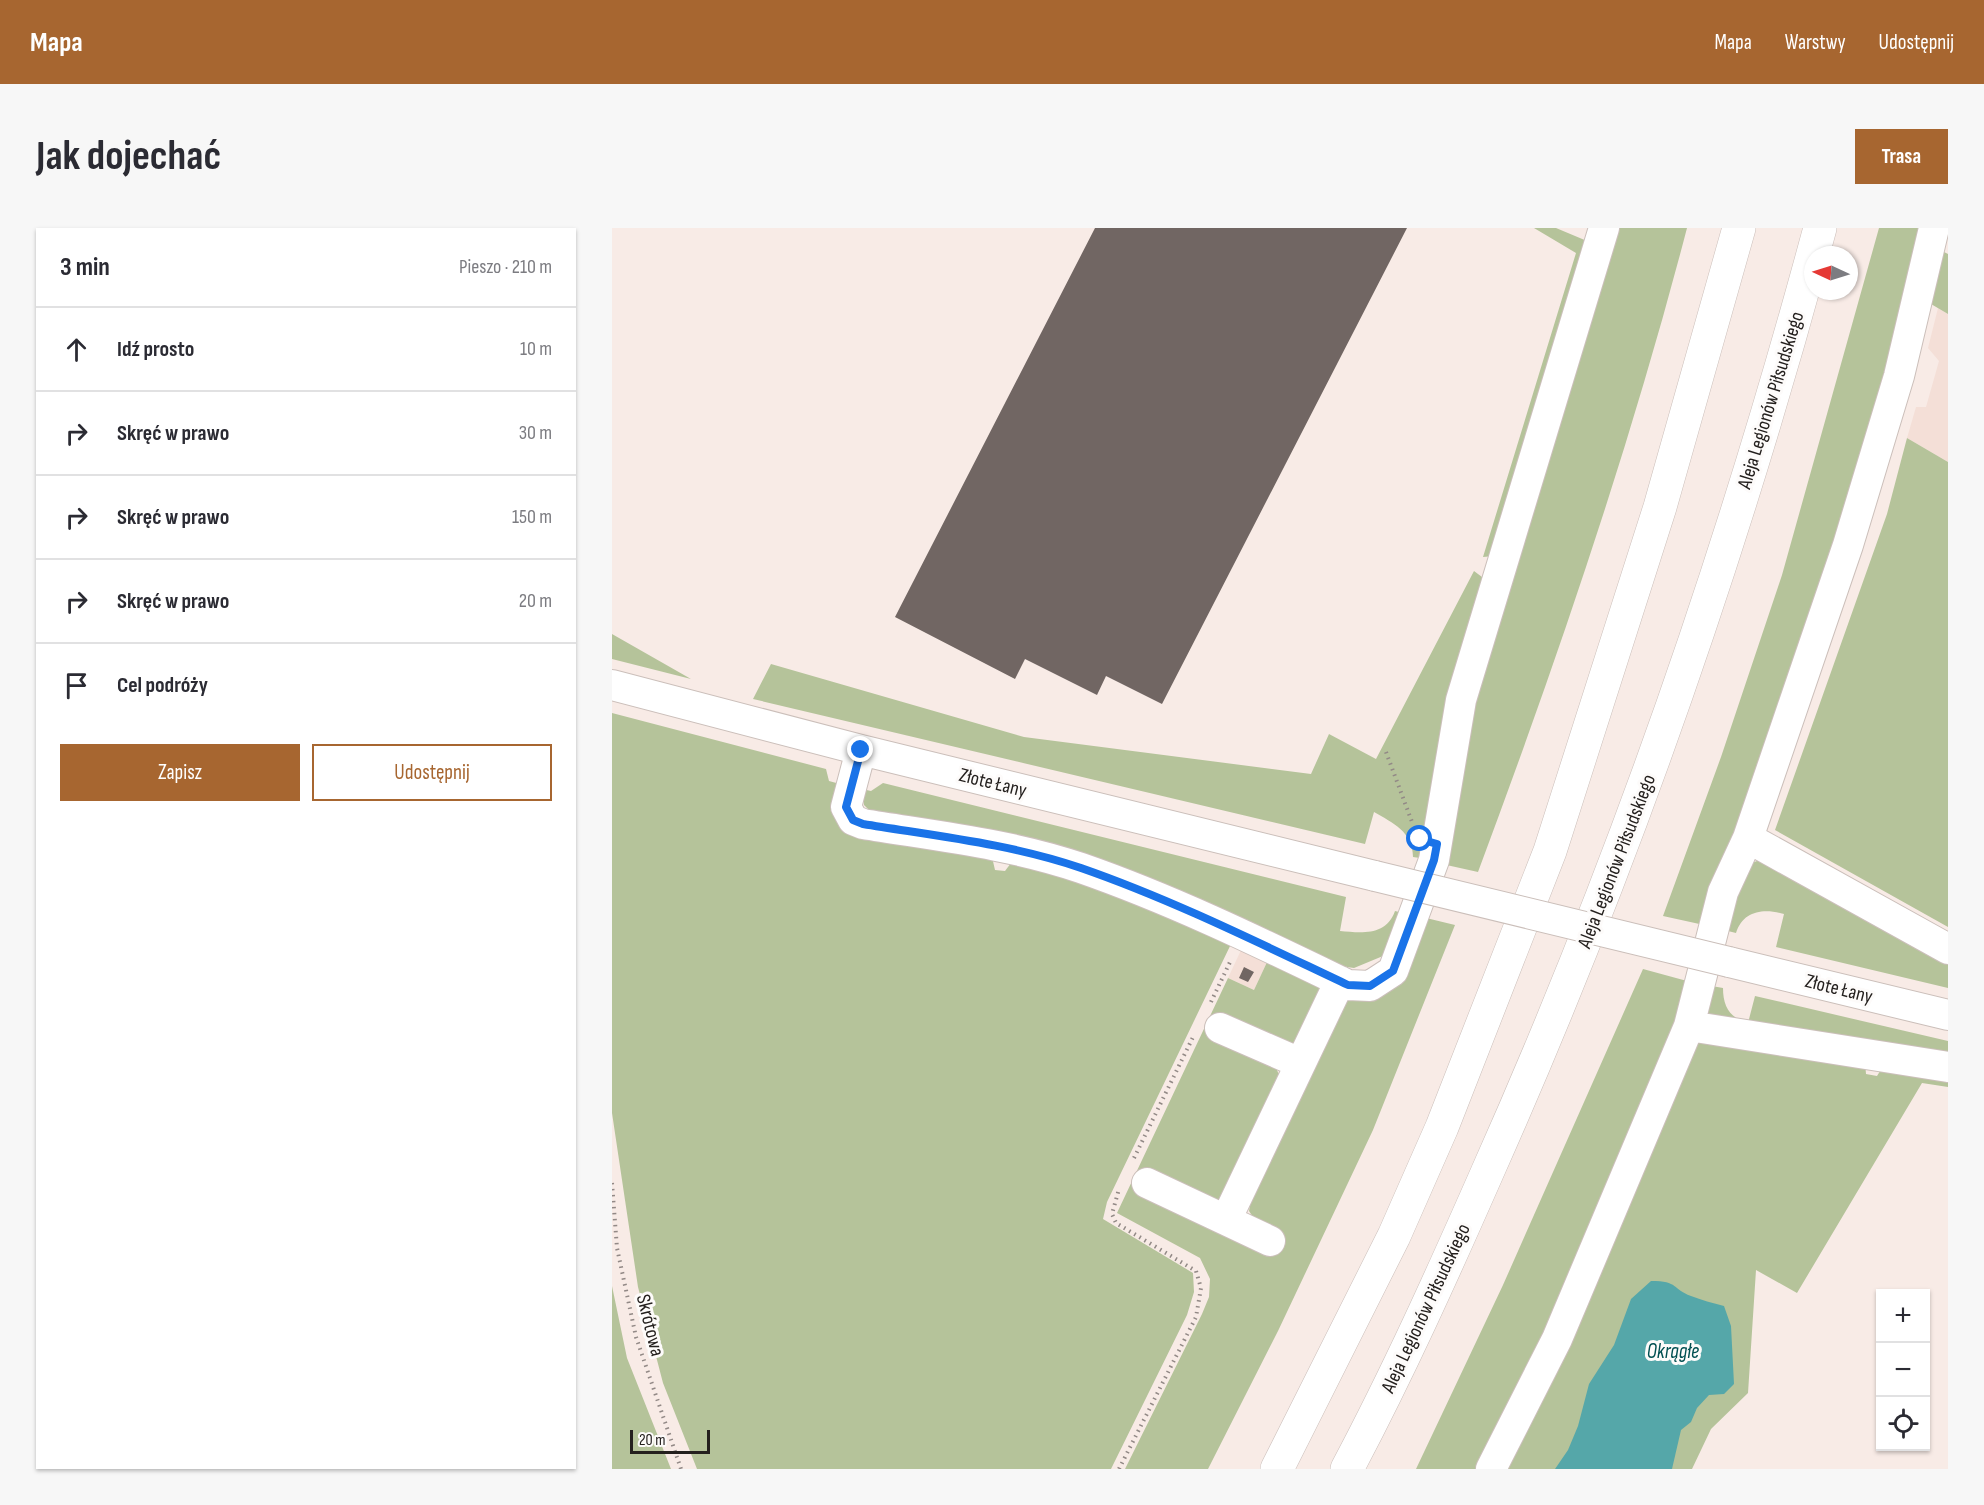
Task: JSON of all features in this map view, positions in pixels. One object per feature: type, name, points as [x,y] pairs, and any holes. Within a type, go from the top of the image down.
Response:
[{"type":"highway","points":[[1277,1469],[1336,1354],[1432,1149],[1550,851],[1660,507],[1739,228]]},
{"type":"highway","name":"Aleja Legionów Piłsudskiego","points":[[1347,1469],[1476,1199],[1566,991],[1610,878],[1704,614],[1786,352],[1820,228]]},
{"type":"street","points":[[861,750],[846,807],[853,820],[874,826],[981,842],[1080,868],[1228,929],[1348,985],[1370,986],[1393,971],[1434,860],[1461,700],[1604,228]]},
{"type":"street","points":[[1491,1469],[1557,1339],[1689,1026],[1723,892],[1748,838],[1848,545],[1899,376],[1934,228]]},
{"type":"street","name":"Złote Łany","points":[[612,685],[861,750],[1948,1015]]},
{"type":"street","points":[[1748,838],[1948,949]]},
{"type":"street","points":[[1226,1220],[1340,981]]},
{"type":"street","points":[[1689,1026],[1948,1067]]},
{"type":"street","points":[[1220,1028],[1300,1063]]},
{"type":"street","points":[[1147,1183],[1270,1241]]},
{"type":"path","points":[[1386,752],[1420,839],[1437,844]]},
{"type":"path","name":"Skrótowa","points":[[612,1183],[617,1248],[636,1336],[681,1469]]},
{"type":"shaded area","points":[[1938,308],[1948,314],[1948,462],[1907,438],[1916,407],[1926,407],[1939,361],[1928,348]]},
{"type":"shaded area","points":[[1242,948],[1268,960],[1254,990],[1228,978]]},
{"type":"green space","points":[[1534,228],[1556,228],[1587,241],[1494,556],[1483,557],[1576,253]]},
{"type":"green space","points":[[1615,228],[1687,228],[1665,310],[1591,553],[1478,872],[1442,864],[1468,728]]},
{"type":"green space","points":[[1879,228],[1925,228],[1850,506],[1704,925],[1663,916],[1721,757],[1782,575]]},
{"type":"green space","points":[[1944,252],[1948,254],[1948,314],[1931,304]]},
{"type":"green space","points":[[1907,438],[1948,462],[1948,927],[1775,830],[1887,514]]},
{"type":"green space","points":[[1474,571],[1482,577],[1486,591],[1420,858],[1413,857],[1410,841],[1401,829],[1374,812],[1365,844],[753,699],[771,664],[1024,737],[1311,774],[1329,734],[1376,759]]},
{"type":"green space","points":[[612,634],[691,679],[612,659]]},
{"type":"green space","points":[[612,713],[826,769],[829,781],[840,784],[834,810],[837,820],[847,832],[992,857],[995,870],[1005,871],[1011,863],[1057,871],[1231,944],[1107,1202],[1103,1219],[1193,1273],[1194,1292],[1187,1315],[1111,1469],[697,1469],[663,1383],[638,1287],[612,1113]]},
{"type":"green space","points":[[883,783],[1346,897],[1340,931],[1365,932],[1379,929],[1386,925],[1395,911],[1403,913],[1383,956],[1354,968],[1333,965],[872,813],[864,805],[862,789],[871,791]]},
{"type":"green space","points":[[1762,859],[1948,960],[1948,988],[1776,947],[1784,914],[1769,911],[1755,913],[1744,920],[1736,933],[1720,929],[1747,865]]},
{"type":"green space","points":[[1422,917],[1455,925],[1373,1130],[1278,1331],[1208,1469],[1125,1469],[1202,1314],[1209,1297],[1210,1279],[1200,1258],[1117,1213],[1228,978],[1254,990],[1268,960],[1319,985],[1324,995],[1302,1046],[1275,1065],[1281,1080],[1221,1200],[1259,1226],[1249,1211],[1253,1188],[1339,1007],[1352,998]]},
{"type":"green space","points":[[1643,969],[1687,981],[1675,1029],[1534,1356],[1476,1469],[1416,1469],[1503,1285]]},
{"type":"green space","points":[[1706,985],[1723,988],[1724,1001],[1729,1011],[1736,1018],[1748,1023],[1755,996],[1948,1041],[1948,1061],[1711,1018],[1705,1011]]},
{"type":"green space","points":[[1703,1039],[1865,1062],[1866,1074],[1877,1076],[1882,1068],[1948,1076],[1948,1087],[1922,1083],[1797,1293],[1756,1270],[1748,1393],[1711,1429],[1692,1469],[1502,1469],[1691,1049]]},
{"type":"green space","points":[[612,1286],[627,1358],[671,1469],[612,1469]]},
{"type":"water","name":"Okrągłe","points":[[1651,1281],[1666,1282],[1691,1296],[1724,1306],[1731,1326],[1734,1384],[1724,1394],[1709,1395],[1697,1408],[1691,1422],[1681,1430],[1672,1469],[1555,1469],[1568,1450],[1578,1426],[1589,1384],[1614,1345],[1631,1299]]},
{"type":"building","points":[[1095,228],[1407,228],[1162,704],[1106,676],[1097,695],[1025,659],[1015,679],[895,617]]},
{"type":"building","points":[[1244,967],[1254,972],[1248,982],[1239,978]]},
{"type":"route","points":[[861,750],[846,807],[848,815],[853,820],[863,824],[981,842],[1080,868],[1228,929],[1348,985],[1370,986],[1393,971],[1434,860],[1437,844],[1420,839]]}]
